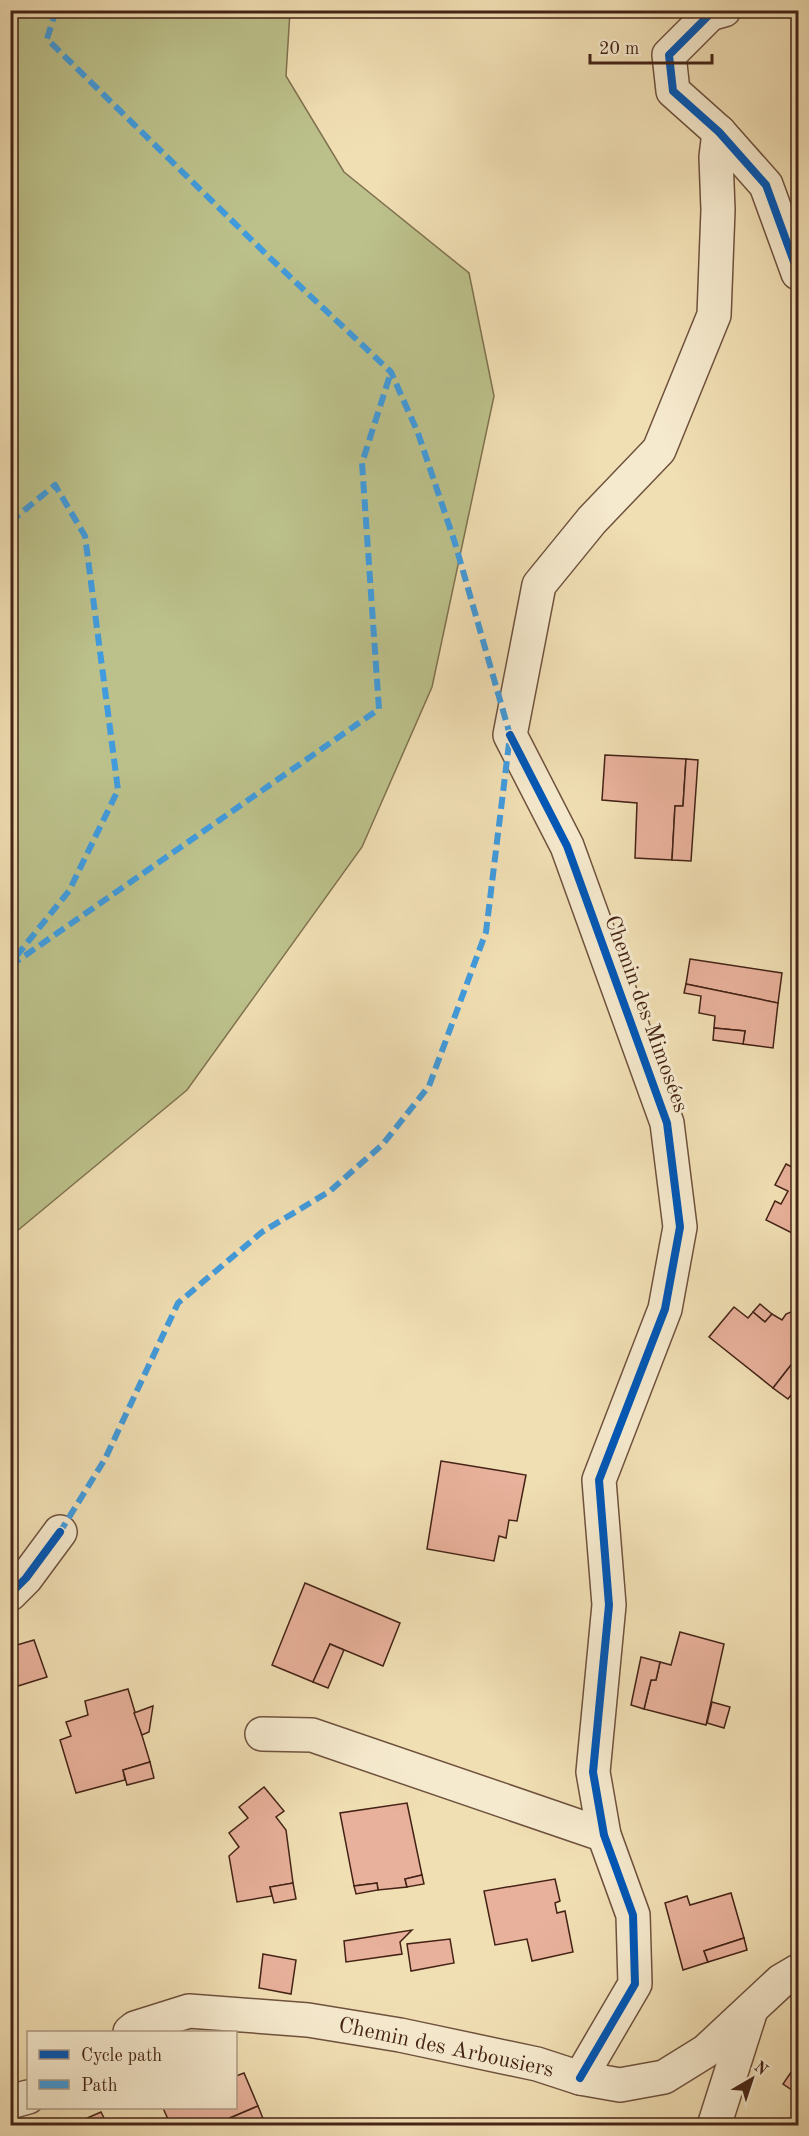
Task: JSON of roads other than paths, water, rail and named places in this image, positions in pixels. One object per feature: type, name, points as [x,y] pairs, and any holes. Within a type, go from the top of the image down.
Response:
[{"type":"street","points":[[724,10],[710,14],[669,55],[673,91],[719,132],[766,185],[798,273]]},
{"type":"street","name":"Chemin des Mimosées","points":[[580,2078],[635,1984],[633,1915],[604,1835],[593,1772],[609,1605],[599,1480],[665,1309],[680,1227],[668,1123],[567,846],[510,735],[539,585],[592,520],[659,450],[714,315],[718,210],[716,156],[719,132]]},
{"type":"street","points":[[10,1594],[26,1578],[60,1532]]},
{"type":"street","points":[[262,1734],[312,1735],[604,1835]]},
{"type":"street","name":"Chemin des Arbousiers","points":[[131,2031],[189,2011],[308,2020],[411,2037],[537,2064],[580,2078],[620,2085],[664,2077],[706,2051],[782,1981],[798,1971]]},
{"type":"street","points":[[714,2126],[750,2011]]},
{"type":"street","points":[[10,2102],[27,2097]]}]
